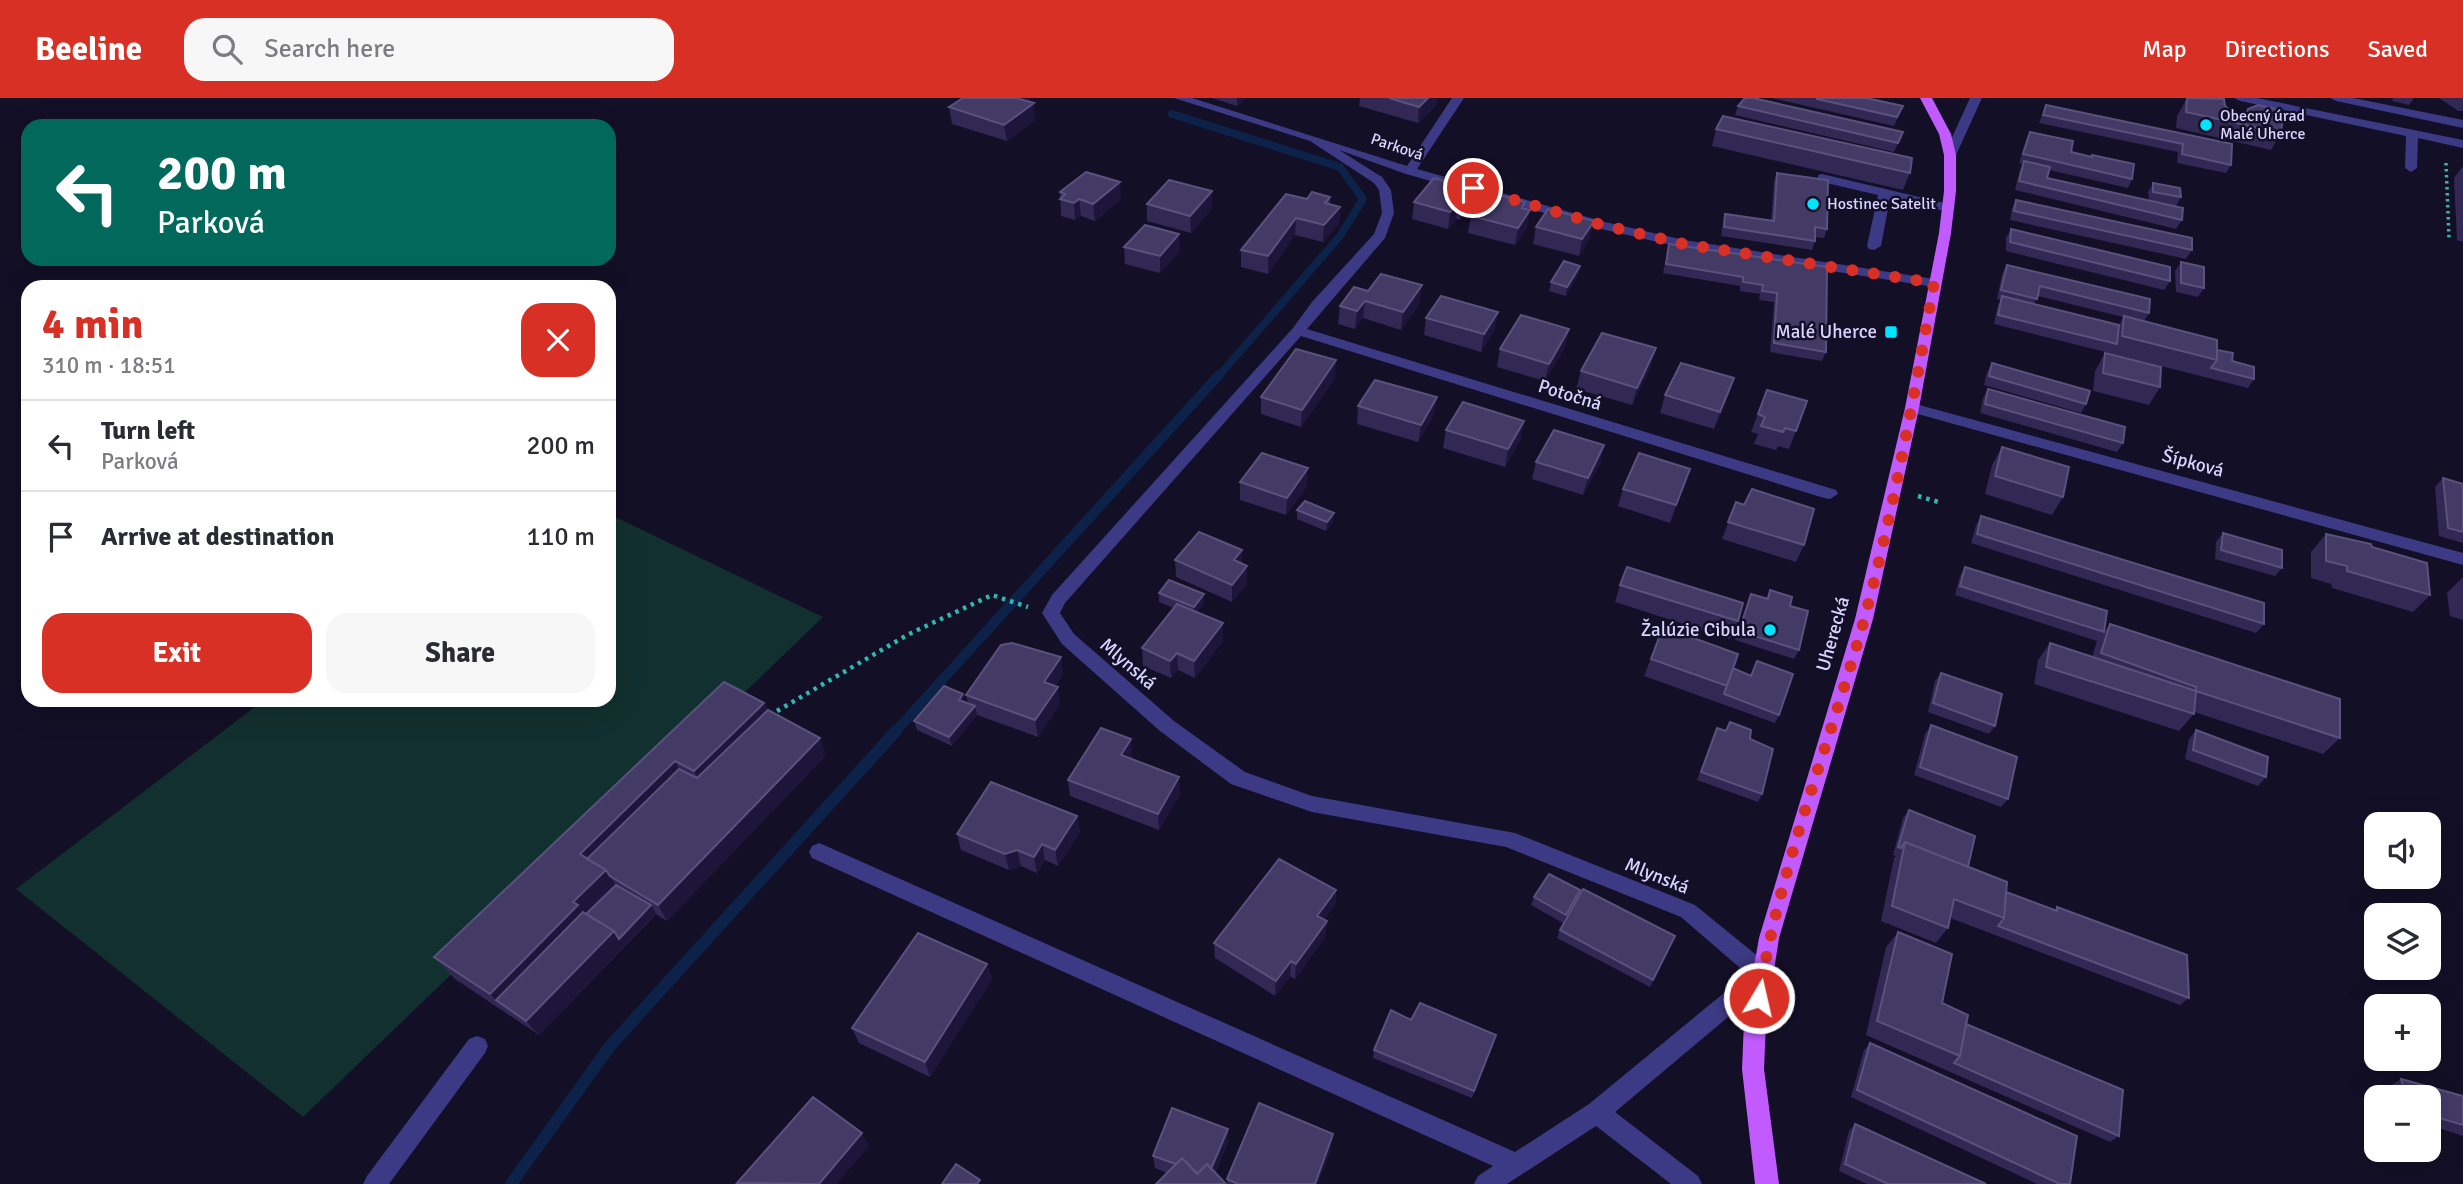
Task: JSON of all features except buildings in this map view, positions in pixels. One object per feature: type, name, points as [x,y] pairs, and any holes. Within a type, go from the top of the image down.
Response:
[{"type":"main road","name":"Uherecká","points":[[1767,1184],[1754,1069],[1755,1022],[1769,938],[1864,619],[1912,408],[1948,208],[1950,155],[1945,134],[1926,98]]},
{"type":"street","name":"Parková","points":[[1180,98],[1381,159],[1410,171],[1624,230],[1684,244],[1934,283]]},
{"type":"street","points":[[1410,171],[1458,98]]},
{"type":"street","points":[[1950,155],[1976,98]]},
{"type":"street","points":[[2241,98],[2463,144]]},
{"type":"street","points":[[2336,98],[2463,124]]},
{"type":"street","points":[[2411,168],[2412,133]]},
{"type":"street","name":"Mlynská","points":[[1315,141],[1378,180],[1385,190],[1388,213],[1380,235],[1317,305],[1298,331],[1058,599],[1051,612],[1068,639],[1167,726],[1238,778],[1312,804],[1508,839],[1688,911],[1763,974]]},
{"type":"street","points":[[1822,178],[1948,208]]},
{"type":"street","points":[[1874,246],[1885,193]]},
{"type":"street","name":"Potočná","points":[[1298,331],[1830,494]]},
{"type":"street","name":"Šípková","points":[[1912,408],[2463,559]]},
{"type":"street","points":[[819,852],[1516,1164]]},
{"type":"street","points":[[1486,1184],[1597,1112],[1763,974]]},
{"type":"street","points":[[375,1184],[477,1046]]},
{"type":"street","points":[[1597,1112],[1690,1184]]},
{"type":"path","points":[[2446,158],[2449,238]]},
{"type":"path","points":[[2447,183],[2455,184]]},
{"type":"path","points":[[777,711],[869,655],[945,614],[992,595],[1001,596],[1028,608]]},
{"type":"green space","points":[[616,517],[823,617],[303,1117],[16,889],[255,707],[616,707]]},
{"type":"waterway","points":[[1172,114],[1340,167],[1363,199],[1340,236],[1217,378]]},
{"type":"waterway","points":[[894,733],[1218,376]]},
{"type":"waterway","points":[[511,1184],[610,1046],[896,731]]},
{"type":"place","name":"Obecný úrad Malé Uherce","points":[[2206,125]]},
{"type":"place","name":"Hostinec Satelit","points":[[1813,204]]},
{"type":"place","name":"Malé Uherce","points":[[1891,332]]},
{"type":"place","name":"Žalúzie Cibula","points":[[1770,630]]},
{"type":"route","points":[[1473,188],[1602,225],[1684,244],[1934,283],[1912,408],[1864,619],[1769,938],[1759,998]]}]
